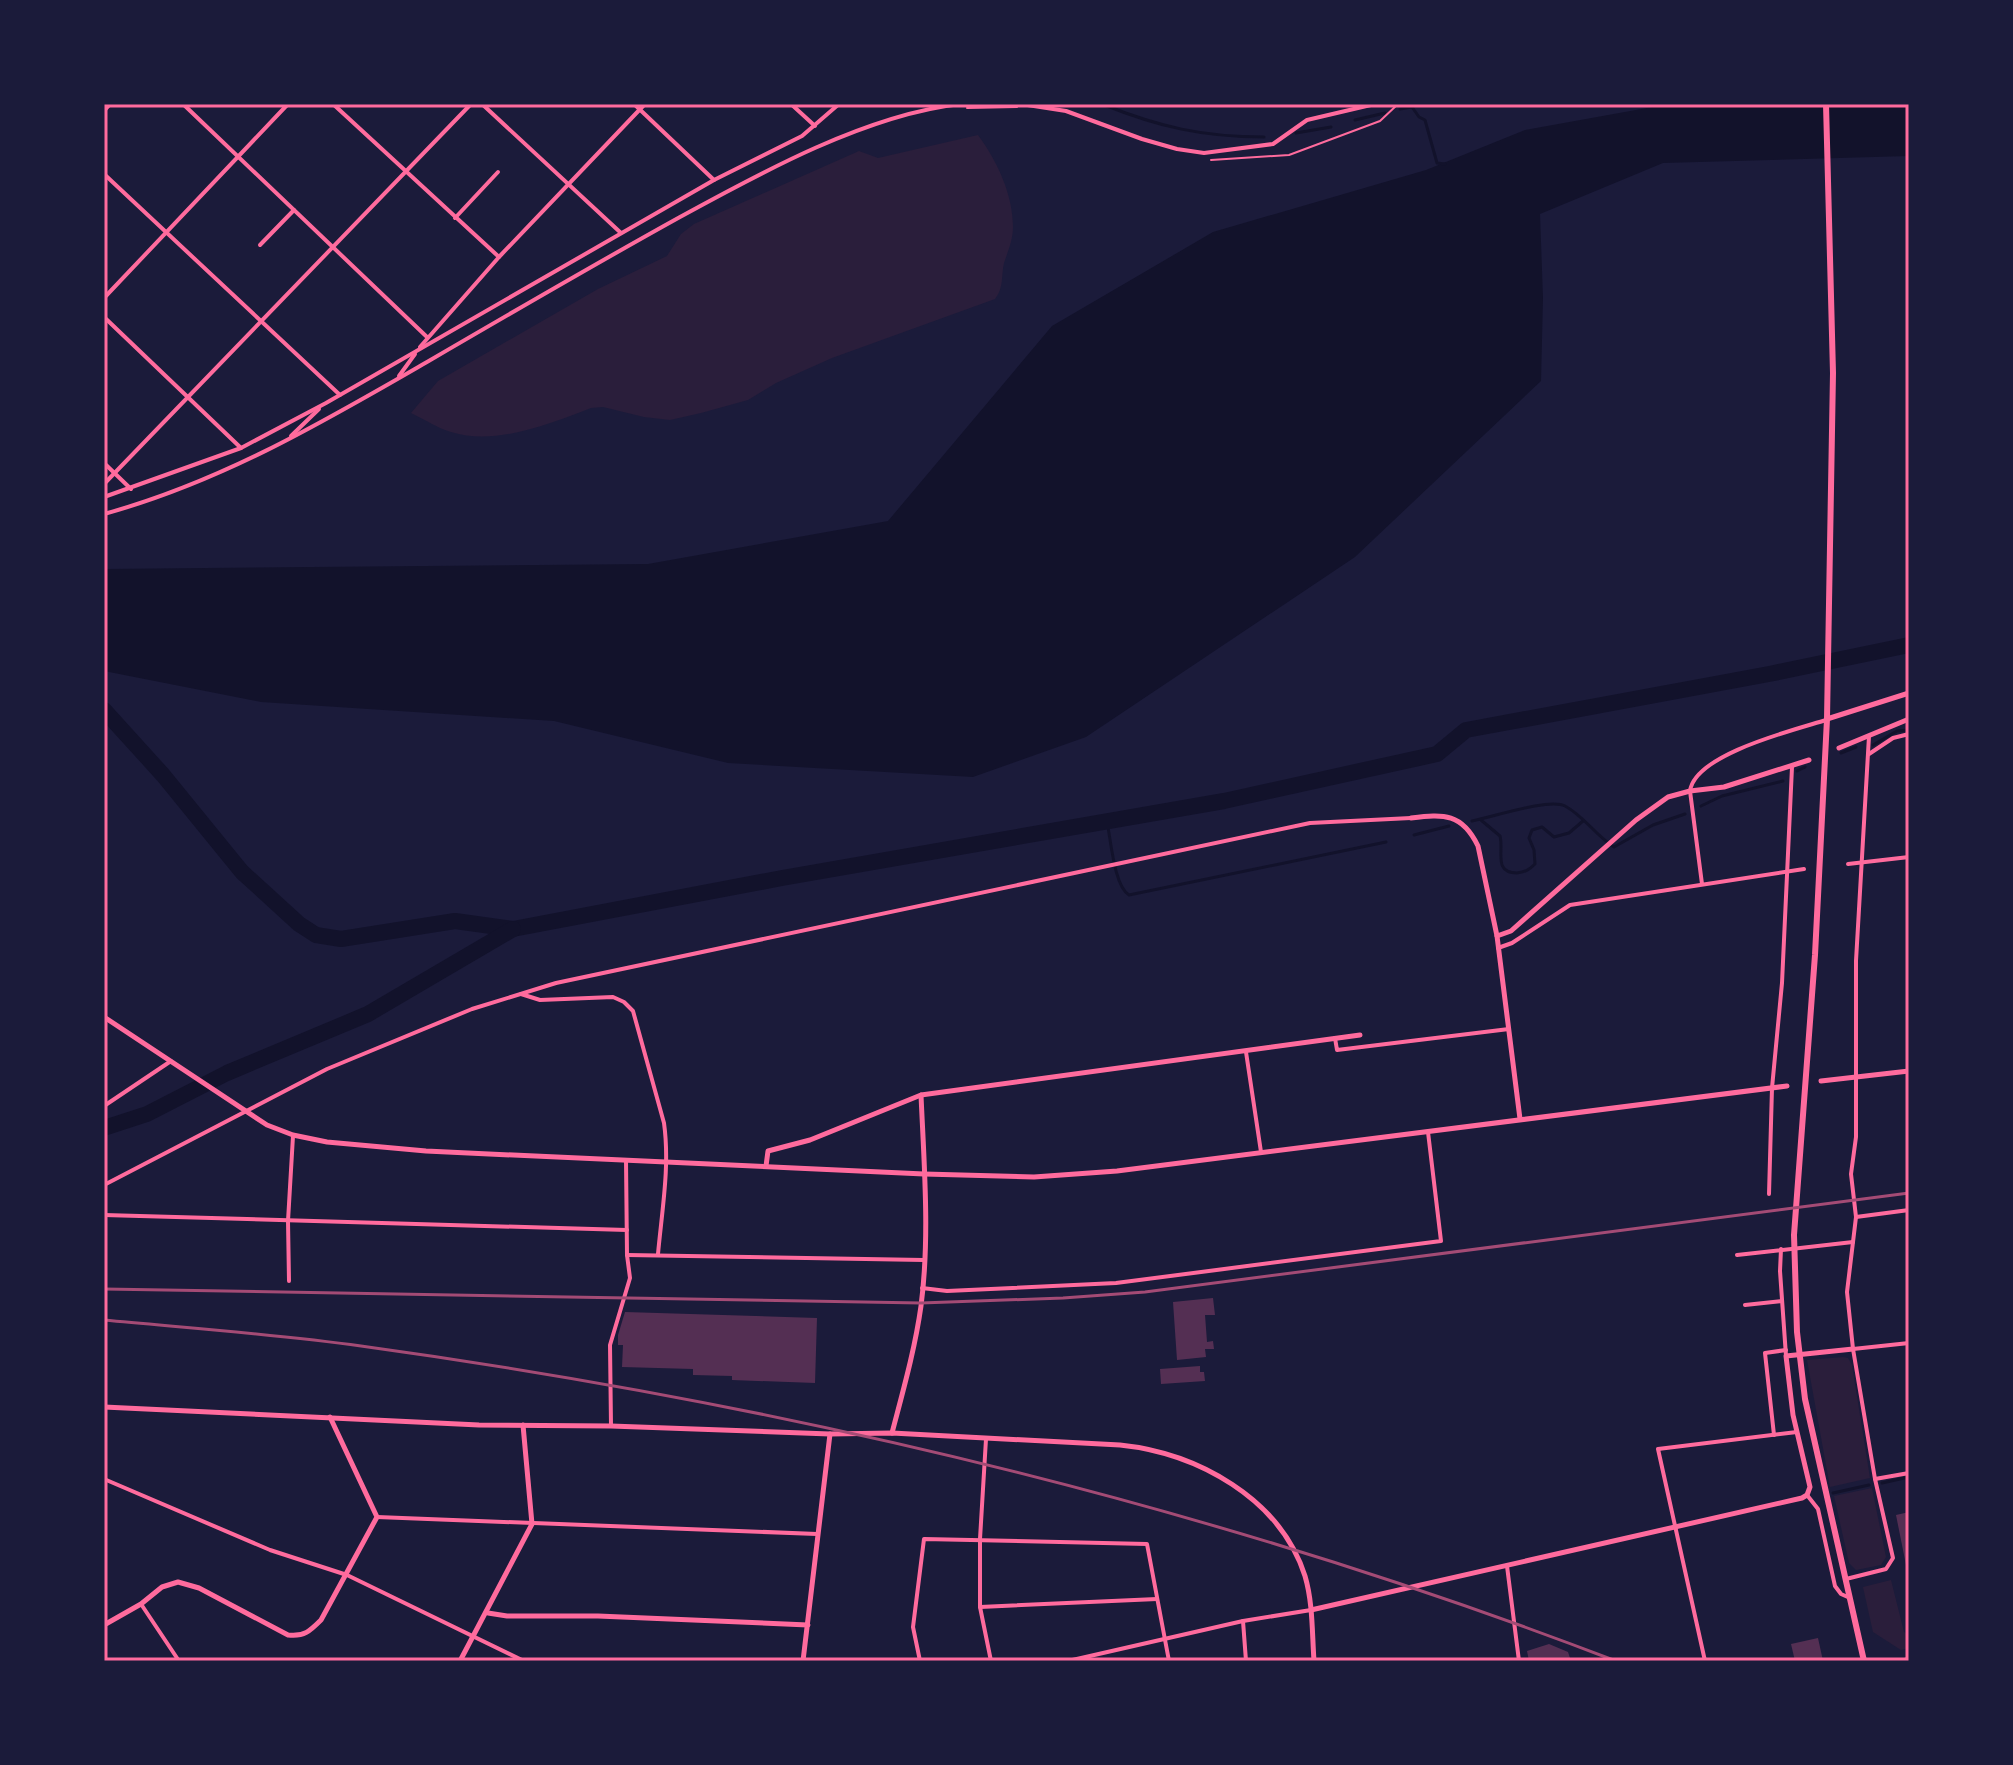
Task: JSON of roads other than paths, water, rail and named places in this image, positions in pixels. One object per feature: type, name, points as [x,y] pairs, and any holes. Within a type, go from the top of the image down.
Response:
[{"type":"highway","points":[[1826,104],[1833,373],[1827,719],[1815,955],[1796,1197],[1794,1278],[1805,1399],[1864,1661]]},
{"type":"street","points":[[104,111],[110,104]]},
{"type":"street","points":[[183,104],[428,337]]},
{"type":"street","points":[[104,298],[288,104]]},
{"type":"street","points":[[333,104],[499,257]]},
{"type":"street","points":[[104,484],[471,104]]},
{"type":"street","points":[[482,104],[621,233]]},
{"type":"street","points":[[634,104],[714,180]]},
{"type":"street","points":[[398,378],[428,337],[499,257],[645,104]]},
{"type":"street","points":[[791,104],[815,126]]},
{"type":"street","points":[[104,497],[241,448],[326,403],[714,180],[802,136],[839,104]]},
{"type":"street","points":[[1024,106],[1066,111],[1142,139],[1204,153],[1273,144],[1307,120],[1375,104]]},
{"type":"street","points":[[104,514],[218,475],[287,441],[722,193],[862,130],[917,111],[958,106]]},
{"type":"street","points":[[455,218],[498,172]]},
{"type":"street","points":[[104,174],[340,395]]},
{"type":"street","points":[[260,245],[294,210]]},
{"type":"street","points":[[104,317],[241,448]]},
{"type":"street","points":[[287,441],[326,403]]},
{"type":"street","points":[[104,463],[131,489]]},
{"type":"street","points":[[1702,884],[1690,791],[1693,778],[1723,757],[1753,744],[1909,693]]},
{"type":"street","points":[[1839,748],[1909,719]]},
{"type":"street","points":[[1868,754],[1893,738],[1909,734]]},
{"type":"street","points":[[1846,1579],[1877,1572],[1891,1564],[1892,1548],[1875,1479],[1853,1349],[1847,1292],[1856,1217],[1851,1174],[1856,1137],[1856,961],[1869,736]]},
{"type":"street","points":[[1497,936],[1511,931],[1605,847],[1668,797],[1724,787],[1809,760]]},
{"type":"street","points":[[1769,1194],[1772,1088],[1782,983],[1792,767]]},
{"type":"street","points":[[104,1185],[327,1069],[425,1027],[520,993],[569,980],[1310,823],[1447,816],[1460,821],[1478,846],[1497,936],[1520,1119]]},
{"type":"street","points":[[1848,864],[1909,857]]},
{"type":"street","points":[[1497,949],[1512,943],[1570,905],[1804,869]]},
{"type":"street","points":[[520,993],[540,1000],[613,997],[633,1011],[664,1123],[667,1163],[658,1254]]},
{"type":"street","points":[[104,1017],[245,1112],[293,1135],[358,1146],[924,1174],[1059,1175],[1261,1154],[1787,1086]]},
{"type":"street","points":[[1335,1038],[1337,1050],[1509,1029]]},
{"type":"street","points":[[766,1166],[768,1151],[810,1140],[921,1095],[1360,1035]]},
{"type":"street","points":[[1246,1052],[1261,1154]]},
{"type":"street","points":[[104,1106],[174,1063]]},
{"type":"street","points":[[1821,1081],[1909,1071]]},
{"type":"street","points":[[892,1433],[915,1345],[922,1288],[924,1174],[921,1095]]},
{"type":"street","points":[[922,1288],[947,1291],[1116,1283],[1441,1241],[1428,1132]]},
{"type":"street","points":[[289,1281],[288,1221],[293,1135]]},
{"type":"street","points":[[611,1426],[610,1345],[630,1278],[626,1160]]},
{"type":"street","points":[[1856,1217],[1909,1210]]},
{"type":"street","points":[[104,1215],[627,1230]]},
{"type":"street","points":[[1737,1255],[1853,1242]]},
{"type":"street","points":[[1781,1249],[1786,1353],[1797,1432],[1810,1487],[1807,1495]]},
{"type":"street","points":[[627,1255],[924,1260]]},
{"type":"street","points":[[1745,1305],[1782,1301]]},
{"type":"street","points":[[1774,1435],[1765,1353],[1909,1343]]},
{"type":"street","points":[[104,1407],[523,1425],[892,1433],[1141,1447],[1177,1457],[1208,1471],[1243,1493],[1280,1529],[1304,1575],[1311,1610],[1314,1661]]},
{"type":"street","points":[[330,1417],[377,1517]]},
{"type":"street","points":[[460,1661],[488,1613],[532,1524],[523,1425]]},
{"type":"street","points":[[1705,1661],[1658,1449],[1797,1432]]},
{"type":"street","points":[[803,1661],[830,1434]]},
{"type":"street","points":[[986,1439],[980,1539],[980,1607],[991,1661]]},
{"type":"street","points":[[1875,1479],[1909,1473]]},
{"type":"street","points":[[104,1479],[270,1550],[347,1575],[524,1661]]},
{"type":"street","points":[[1068,1661],[1507,1566],[1807,1495]]},
{"type":"street","points":[[1807,1495],[1818,1509],[1835,1586],[1841,1594],[1850,1598]]},
{"type":"street","points":[[377,1517],[817,1534]]},
{"type":"street","points":[[104,1625],[141,1604],[162,1587],[178,1582],[199,1588],[288,1635],[309,1633],[321,1620],[377,1517]]},
{"type":"street","points":[[920,1661],[913,1627],[924,1539],[1147,1544],[1169,1661]]},
{"type":"street","points":[[1507,1566],[1519,1661]]},
{"type":"street","points":[[980,1607],[1157,1599]]},
{"type":"street","points":[[141,1604],[179,1661]]},
{"type":"street","points":[[488,1613],[808,1625]]},
{"type":"street","points":[[1243,1621],[1246,1661]]},
{"type":"waterway","points":[[1102,104],[1182,129],[1264,137]]},
{"type":"waterway","points":[[1400,109],[1412,107],[1425,120],[1437,163],[1445,164]]},
{"type":"waterway","points":[[1355,120],[1385,113]]},
{"type":"waterway","points":[[1296,133],[1331,127]]},
{"type":"waterway","points":[[104,710],[163,775],[242,872],[299,924],[316,935],[341,939],[455,921],[513,929],[782,878],[1224,801],[1437,754],[1466,730],[1909,645]]},
{"type":"waterway","points":[[1873,745],[1897,731],[1909,730]]},
{"type":"waterway","points":[[1841,753],[1856,747]]},
{"type":"waterway","points":[[1797,771],[1805,767]]},
{"type":"waterway","points":[[1701,806],[1722,796],[1783,781]]},
{"type":"waterway","points":[[1472,821],[1534,806],[1557,804],[1572,810],[1614,847],[1653,825],[1685,814]]},
{"type":"waterway","points":[[1481,820],[1500,836],[1502,865],[1510,872],[1517,873],[1535,864],[1529,838],[1532,830],[1542,827],[1554,837],[1569,833],[1583,821]]},
{"type":"waterway","points":[[1107,822],[1117,873],[1129,895],[1386,842]]},
{"type":"waterway","points":[[1414,835],[1449,826]]},
{"type":"waterway","points":[[104,1128],[147,1114],[227,1073],[368,1014],[513,929]]},
{"type":"waterway","points":[[1882,1483],[1909,1477]]},
{"type":"waterway","points":[[1833,1493],[1869,1485]]},
{"type":"railway","points":[[104,1289],[921,1303],[1063,1298],[1145,1292],[1909,1193]]},
{"type":"railway","points":[[104,1320],[329,1342],[522,1370],[681,1398],[840,1431],[1154,1509],[1310,1555],[1464,1605],[1616,1661]]}]
